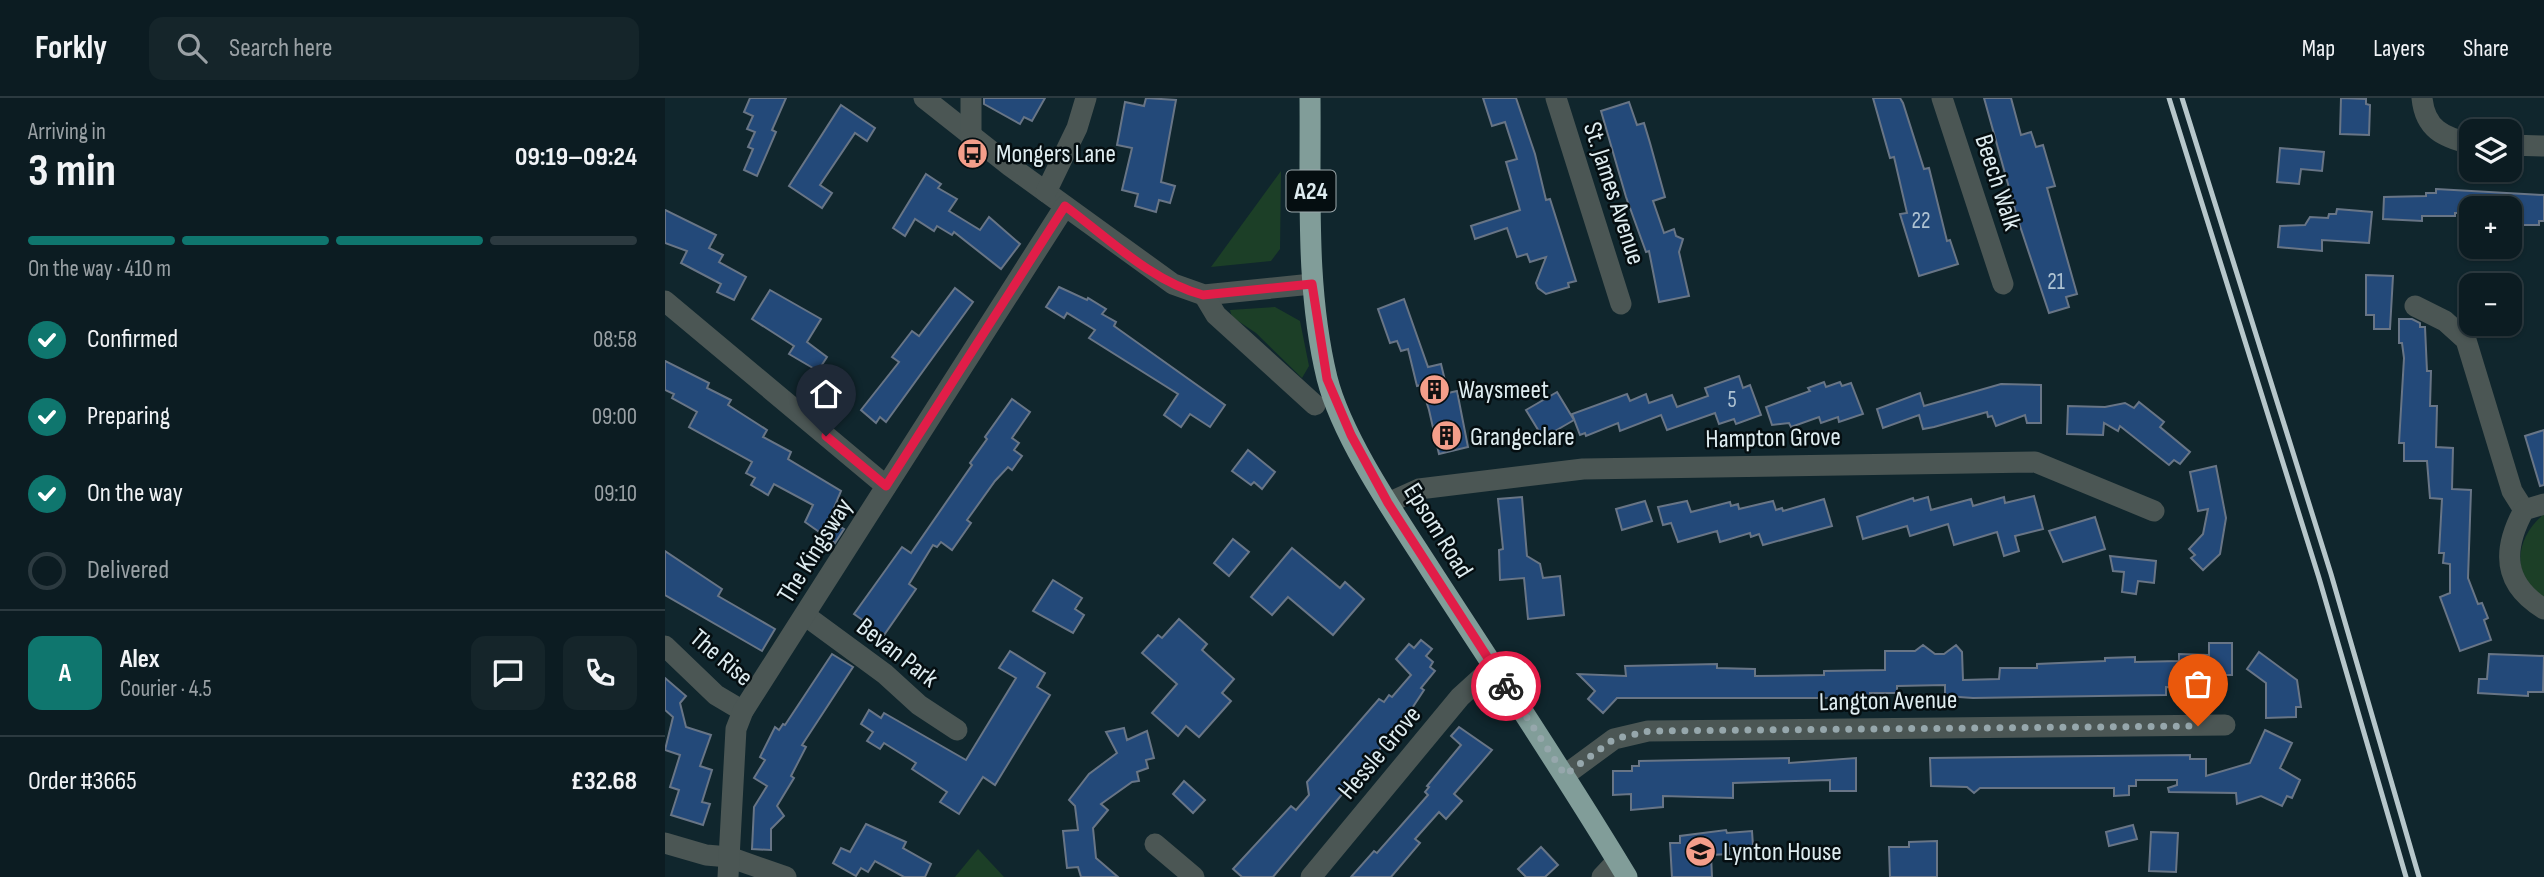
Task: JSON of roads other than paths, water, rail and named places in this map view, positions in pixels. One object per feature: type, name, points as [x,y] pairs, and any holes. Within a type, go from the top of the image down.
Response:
[{"type":"highway","name":"A24","points":[[1310,98],[1312,284]]},
{"type":"highway","name":"Epsom Road","points":[[1312,284],[1327,379],[1351,435],[1388,503],[1565,775],[1622,869]]},
{"type":"street","points":[[924,98],[971,136],[1173,284],[1203,295],[1312,284]]},
{"type":"street","points":[[971,98],[971,136]]},
{"type":"street","points":[[1046,192],[1077,128],[1086,98]]},
{"type":"street","name":"St. James Avenue","points":[[1556,98],[1622,304]]},
{"type":"street","name":"Beech Walk","points":[[1942,98],[2003,284]]},
{"type":"street","points":[[2422,98],[2423,111],[2433,129],[2459,141]]},
{"type":"street","points":[[2522,145],[2544,146]]},
{"type":"street","name":"The Kingsway","points":[[729,867],[736,729],[743,711],[1065,206]]},
{"type":"street","points":[[1203,295],[1216,315],[1315,405]]},
{"type":"street","points":[[665,301],[886,486]]},
{"type":"street","points":[[2415,306],[2445,321],[2466,340],[2512,491],[2534,507],[2512,536],[2509,557],[2513,578],[2526,597],[2544,609]]},
{"type":"street","name":"Hampton Grove","points":[[1388,503],[1419,489],[1583,470],[2035,462],[2154,511]]},
{"type":"street","name":"Bevan Park","points":[[806,616],[885,674],[919,705],[957,730]]},
{"type":"street","name":"The Rise","points":[[665,646],[716,695],[743,711]]},
{"type":"street","name":"Hessle Grove","points":[[1311,877],[1460,697],[1493,667]]},
{"type":"street","name":"Langton Avenue","points":[[1565,775],[1614,739],[1649,731],[2225,726]]},
{"type":"street","points":[[665,843],[729,867],[786,877]]},
{"type":"street","points":[[1155,844],[1195,877]]},
{"type":"street","points":[[1602,877],[1622,869]]},
{"type":"railway","points":[[2169,98],[2319,578],[2406,877]]},
{"type":"railway","points":[[2182,98],[2331,574],[2419,877]]},
{"type":"place","name":"Mongers Lane","points":[[973,153]]},
{"type":"place","name":"Waysmeet","points":[[1435,389]]},
{"type":"place","name":"Grangeclare","points":[[1447,436]]},
{"type":"place","name":"Lynton House","points":[[1700,851]]}]
